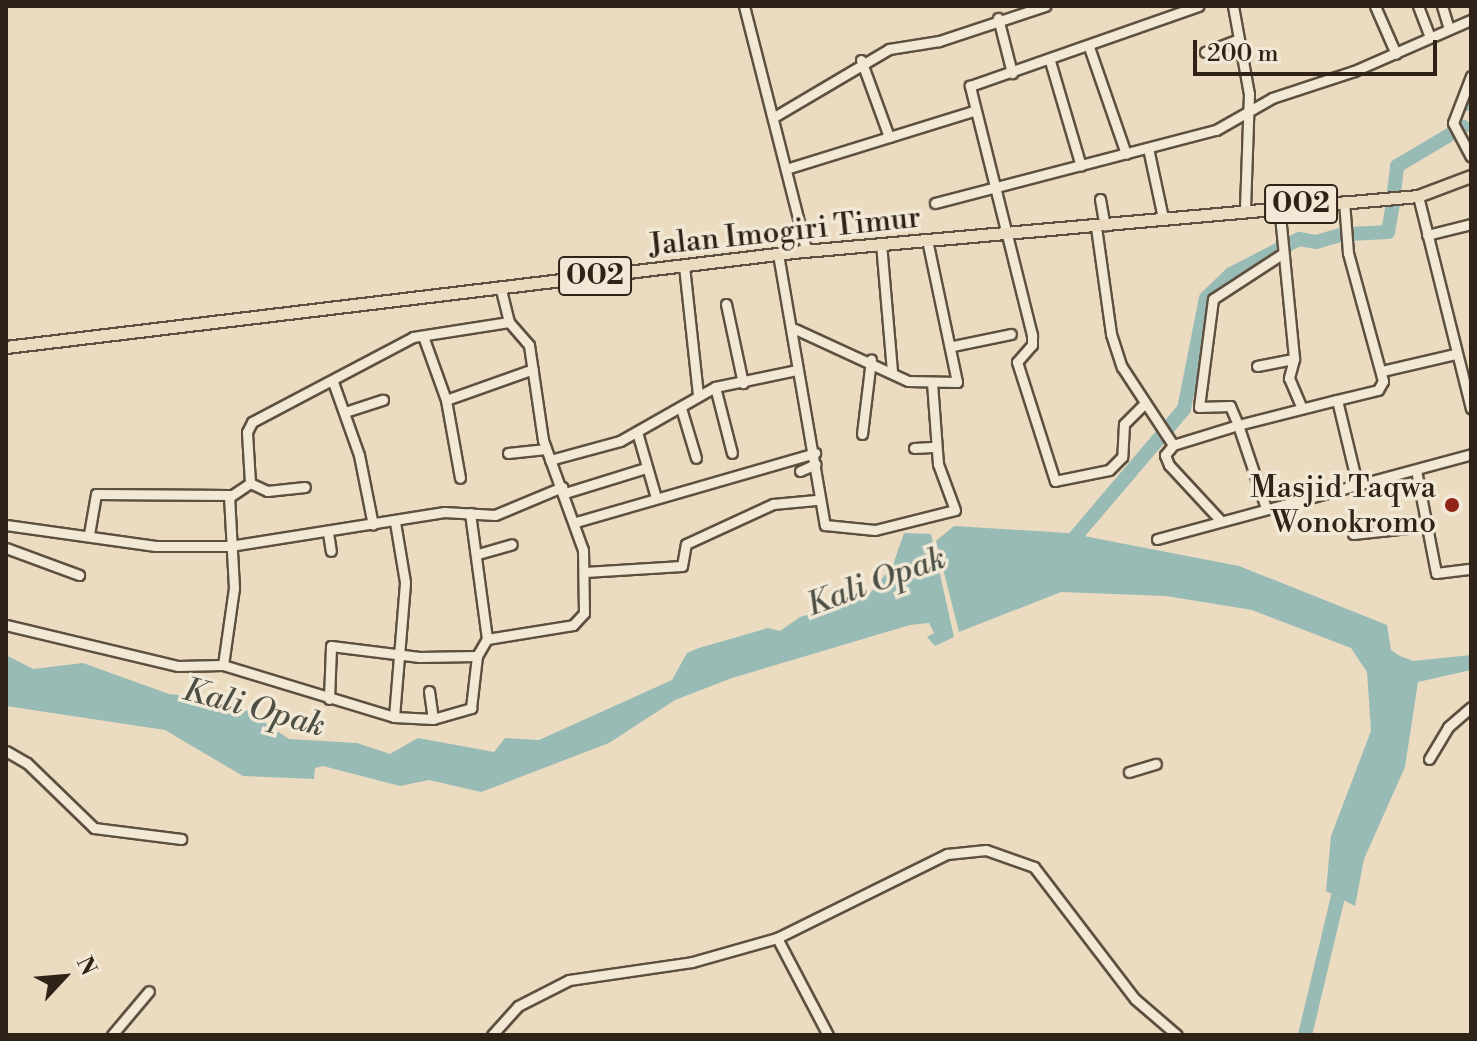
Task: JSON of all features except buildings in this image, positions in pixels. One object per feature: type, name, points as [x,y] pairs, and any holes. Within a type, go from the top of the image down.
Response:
[{"type":"main road","name":"Jalan Imogiri Timur","points":[[6,347],[806,250],[1100,227],[1279,205],[1418,196],[1471,176]]},
{"type":"street","points":[[744,6],[806,250]]},
{"type":"street","points":[[774,117],[840,81],[861,60],[907,44],[939,41],[998,18],[1045,6]]},
{"type":"street","points":[[1143,405],[1124,424],[1122,457],[1109,470],[1055,481],[1017,362],[1032,339],[997,189],[973,111],[971,84],[1050,61],[1198,6]]},
{"type":"street","points":[[1233,6],[1249,115],[1245,209]]},
{"type":"street","points":[[1375,6],[1396,54]]},
{"type":"street","points":[[1418,6],[1430,37]]},
{"type":"street","points":[[1442,6],[1449,29]]},
{"type":"street","points":[[998,18],[1012,73]]},
{"type":"street","points":[[935,203],[1148,148],[1249,115],[1293,89],[1396,54],[1471,20]]},
{"type":"street","points":[[1205,52],[1239,39]]},
{"type":"street","points":[[1089,47],[1126,154]]},
{"type":"street","points":[[861,60],[889,137]]},
{"type":"street","points":[[1050,61],[1081,166]]},
{"type":"street","points":[[1471,76],[1457,101],[1458,132],[1471,157]]},
{"type":"street","points":[[786,169],[973,111]]},
{"type":"street","points":[[1148,148],[1163,218]]},
{"type":"street","points":[[1418,196],[1471,409]]},
{"type":"street","points":[[1100,199],[1111,334],[1143,405],[1171,442]]},
{"type":"street","points":[[1171,442],[1301,406],[1378,390],[1382,371],[1348,253],[1344,201]]},
{"type":"street","points":[[1279,205],[1294,359],[1289,378],[1301,406]]},
{"type":"street","points":[[1427,235],[1471,224]]},
{"type":"street","points":[[795,329],[892,371],[932,383],[959,380],[927,240]]},
{"type":"street","points":[[881,243],[892,371]]},
{"type":"street","points":[[1266,508],[1230,406],[1199,407],[1213,299],[1282,251]]},
{"type":"street","points":[[778,254],[782,295],[795,329],[797,370],[816,458],[816,500],[823,522],[832,526],[875,530],[939,519],[957,505],[940,473],[932,383]]},
{"type":"street","points":[[684,266],[698,395]]},
{"type":"street","points":[[487,639],[573,625],[584,613],[585,572],[576,522],[546,449],[524,334],[509,322],[501,289]]},
{"type":"street","points":[[726,304],[743,383]]},
{"type":"street","points":[[250,483],[248,425],[423,336],[509,322]]},
{"type":"street","points":[[953,346],[1011,334]]},
{"type":"street","points":[[423,336],[446,400],[460,478]]},
{"type":"street","points":[[1382,371],[1471,358]]},
{"type":"street","points":[[1257,366],[1294,359]]},
{"type":"street","points":[[862,434],[871,360]]},
{"type":"street","points":[[446,400],[533,369]]},
{"type":"street","points":[[550,460],[637,432],[715,387],[797,370]]},
{"type":"street","points":[[333,382],[345,412],[373,525]]},
{"type":"street","points":[[715,387],[732,453]]},
{"type":"street","points":[[345,412],[383,400]]},
{"type":"street","points":[[1337,400],[1357,483]]},
{"type":"street","points":[[681,408],[696,458]]},
{"type":"street","points":[[637,432],[656,498]]},
{"type":"street","points":[[1171,442],[1165,455],[1169,465],[1222,520]]},
{"type":"street","points":[[914,448],[936,447]]},
{"type":"street","points":[[508,453],[546,449]]},
{"type":"street","points":[[1157,539],[1471,454]]},
{"type":"street","points":[[800,471],[816,458]]},
{"type":"street","points":[[576,522],[656,498],[816,458]]},
{"type":"street","points":[[6,525],[89,534],[156,546],[230,546],[395,522],[511,510],[564,490],[646,468]]},
{"type":"street","points":[[1416,470],[1436,573],[1470,572]]},
{"type":"street","points":[[250,483],[267,491],[305,487]]},
{"type":"street","points":[[89,534],[96,494],[231,496],[250,483]]},
{"type":"street","points":[[223,665],[233,611],[231,496]]},
{"type":"street","points":[[585,572],[680,566],[686,544],[773,504],[816,500]]},
{"type":"street","points":[[6,625],[178,666],[223,665],[394,717],[433,719],[471,708],[477,656],[487,639],[478,554],[470,513]]},
{"type":"street","points":[[394,717],[404,606],[404,552],[395,522]]},
{"type":"street","points":[[1353,534],[1427,526]]},
{"type":"street","points":[[328,533],[331,551]]},
{"type":"street","points":[[478,554],[512,544]]},
{"type":"street","points":[[6,548],[79,575]]},
{"type":"street","points":[[329,699],[331,646],[401,656],[477,656]]},
{"type":"street","points":[[429,691],[433,719]]},
{"type":"street","points":[[1429,759],[1448,727],[1471,707]]},
{"type":"street","points":[[6,751],[27,763],[94,828],[181,839]]},
{"type":"street","points":[[1129,772],[1156,764]]},
{"type":"street","points":[[492,1035],[518,1006],[569,980],[692,962],[777,938],[947,854],[1003,853],[1034,867],[1135,999],[1177,1035]]},
{"type":"street","points":[[777,938],[828,1035]]},
{"type":"street","points":[[112,1035],[149,991]]},
{"type":"water","points":[[954,526],[1068,533],[1239,566],[1387,625],[1391,650],[1413,661],[1471,655],[1471,670],[1418,682],[1405,767],[1364,859],[1355,906],[1326,891],[1331,836],[1371,731],[1367,672],[1351,648],[1252,610],[1166,596],[1061,592],[959,632],[936,541]]},
{"type":"water","points":[[904,533],[931,534],[954,637],[935,646],[927,637],[934,633],[929,623],[910,625],[732,678],[675,700],[609,743],[481,792],[429,780],[400,786],[323,766],[315,768],[314,779],[243,776],[165,730],[6,706],[6,655],[33,669],[83,663],[169,694],[233,701],[289,739],[357,743],[390,754],[418,738],[494,752],[505,738],[539,740],[672,680],[687,653],[768,628],[780,631],[800,617],[868,596],[893,565]]},
{"type":"waterway","points":[[1466,104],[1471,88]]},
{"type":"waterway","points":[[1394,192],[1397,166],[1463,127]]},
{"type":"waterway","points":[[1350,234],[1388,232],[1393,203]]},
{"type":"waterway","points":[[1064,550],[1184,409],[1206,298],[1231,274],[1299,239],[1316,242],[1344,234]]},
{"type":"waterway","name":"Kali Opak","points":[[1305,1035],[1342,880]]},
{"type":"place","name":"Masjid Taqwa Wonokromo","points":[[1452,505]]}]
